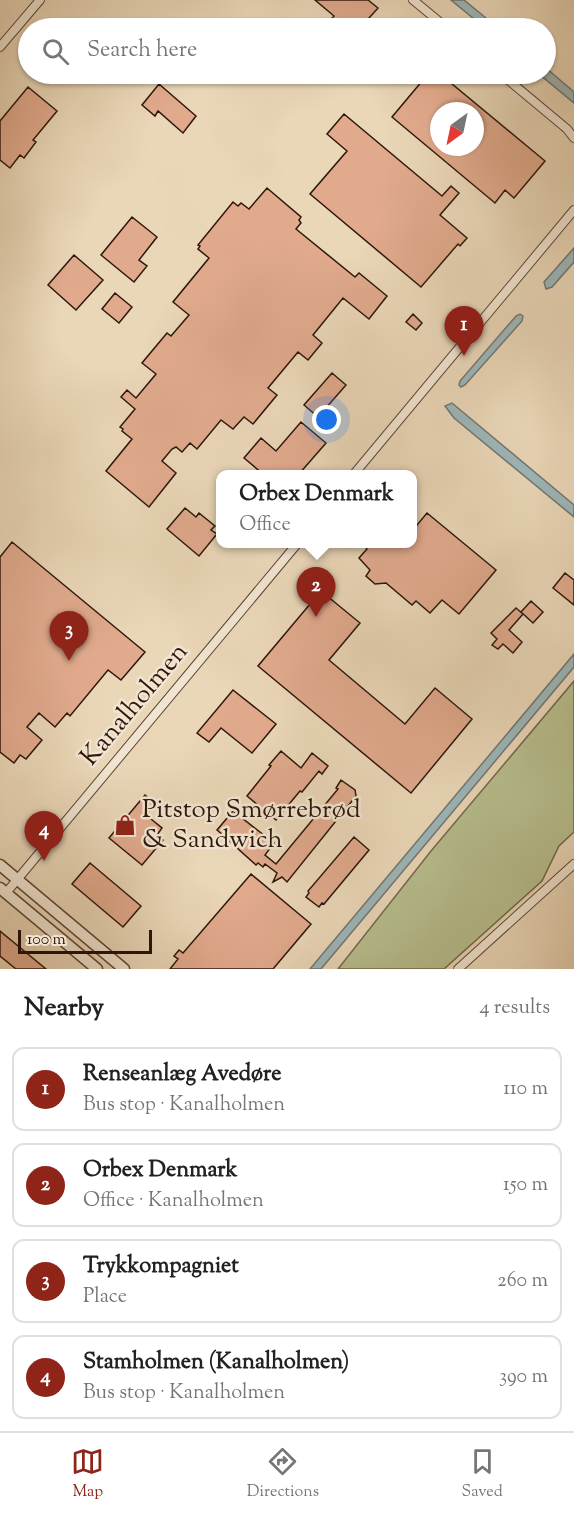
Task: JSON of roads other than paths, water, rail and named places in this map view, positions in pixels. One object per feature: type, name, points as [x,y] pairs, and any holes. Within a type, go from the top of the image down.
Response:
[{"type":"street","points":[[25,18],[40,0]]},
{"type":"street","points":[[413,0],[435,18]]},
{"type":"street","points":[[0,47],[18,26]]},
{"type":"street","points":[[513,84],[567,129],[574,138]]},
{"type":"street","points":[[357,470],[574,210]]},
{"type":"street","name":"Kanalholmen","points":[[3,891],[17,879],[293,548]]},
{"type":"street","points":[[458,969],[574,864]]},
{"type":"street","points":[[0,865],[124,969]]},
{"type":"street","points":[[3,891],[97,969]]},
{"type":"water","points":[[451,0],[464,0],[486,18],[473,18]]},
{"type":"water","points":[[556,77],[574,92],[574,103],[551,84],[556,84]]},
{"type":"water","points":[[574,248],[574,262],[552,287],[546,289],[544,282]]},
{"type":"water","points":[[520,314],[523,316],[522,321],[461,387],[460,381]]},
{"type":"water","points":[[452,403],[574,505],[574,517],[454,418],[445,406]]},
{"type":"water","points":[[574,654],[574,667],[321,969],[310,969]]},
{"type":"place","name":"Renseanlæg Avedøre","points":[[464,356]]},
{"type":"place","name":"Orbex Denmark","points":[[316,617]]},
{"type":"place","name":"Trykkompagniet","points":[[69,661]]},
{"type":"place","name":"Pitstop Smørrebrød & Sandwich","points":[[125,825]]},
{"type":"place","name":"Stamholmen (Kanalholmen)","points":[[44,861]]}]
